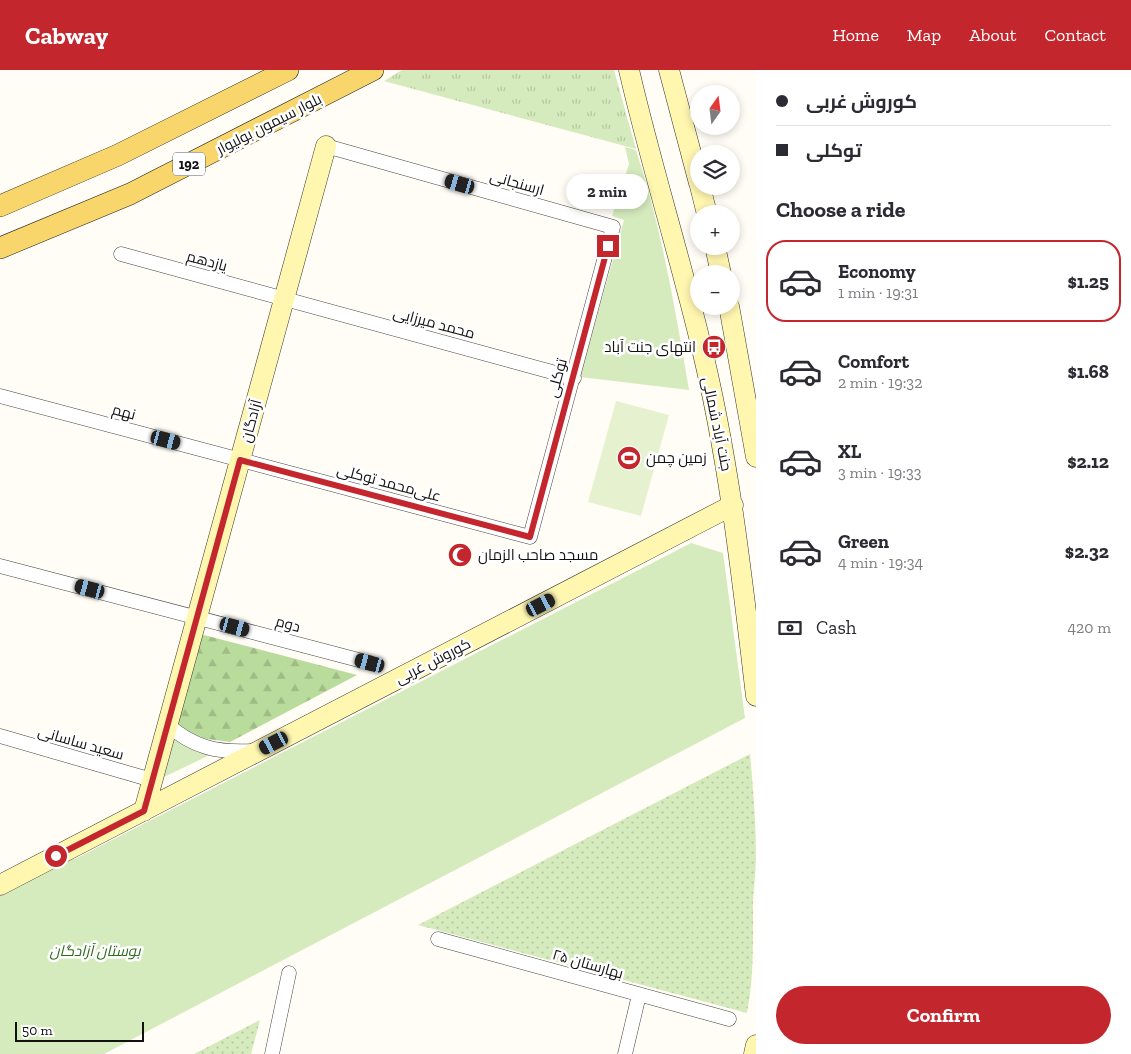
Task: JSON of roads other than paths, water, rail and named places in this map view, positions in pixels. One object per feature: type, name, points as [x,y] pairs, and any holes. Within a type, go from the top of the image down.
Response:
[{"type":"main road","name":"192","points":[[0,206],[118,155],[288,70]]},
{"type":"main road","name":"بلوار سیمون بولیوار","points":[[0,248],[130,194],[373,70]]},
{"type":"street","name":"جنت آباد شمالی","points":[[622,70],[631,80],[700,342],[733,505],[756,696]]},
{"type":"street","points":[[669,70],[690,148]]},
{"type":"street","name":"ارسنجانی","points":[[326,146],[613,227]]},
{"type":"street","name":"آزادگان","points":[[144,811],[326,146]]},
{"type":"street","name":"توکلی","points":[[530,537],[613,227]]},
{"type":"street","name":"یازدهم","points":[[121,254],[284,299]]},
{"type":"street","name":"محمد میرزایی","points":[[284,299],[574,378]]},
{"type":"street","name":"جنت آباد شمالی","points":[[731,315],[756,457]]},
{"type":"street","name":"نهم","points":[[0,396],[240,460]]},
{"type":"street","name":"علی‌محمد توکلی","points":[[240,460],[530,537]]},
{"type":"street","name":"کوروش غربی","points":[[0,885],[733,505]]},
{"type":"street","name":"دوم","points":[[0,566],[370,663]]},
{"type":"street","points":[[168,724],[192,743],[209,749],[231,752],[259,751]]},
{"type":"street","name":"سعید ساسانی","points":[[0,736],[152,780]]},
{"type":"street","name":"بهارستان ۲۵","points":[[438,939],[729,1019]]},
{"type":"street","points":[[272,1054],[289,973]]},
{"type":"street","points":[[624,1054],[638,995]]},
{"type":"street","points":[[754,1054],[756,1046]]},
{"type":"place","name":"انتهای جنت آباد","points":[[714,347]]},
{"type":"place","name":"زمین چمن","points":[[629,458]]},
{"type":"place","name":"مسجد صاحب الزمان","points":[[460,555]]},
{"type":"park label","name":"بوستان آزادگان","points":[[95,951]]}]
